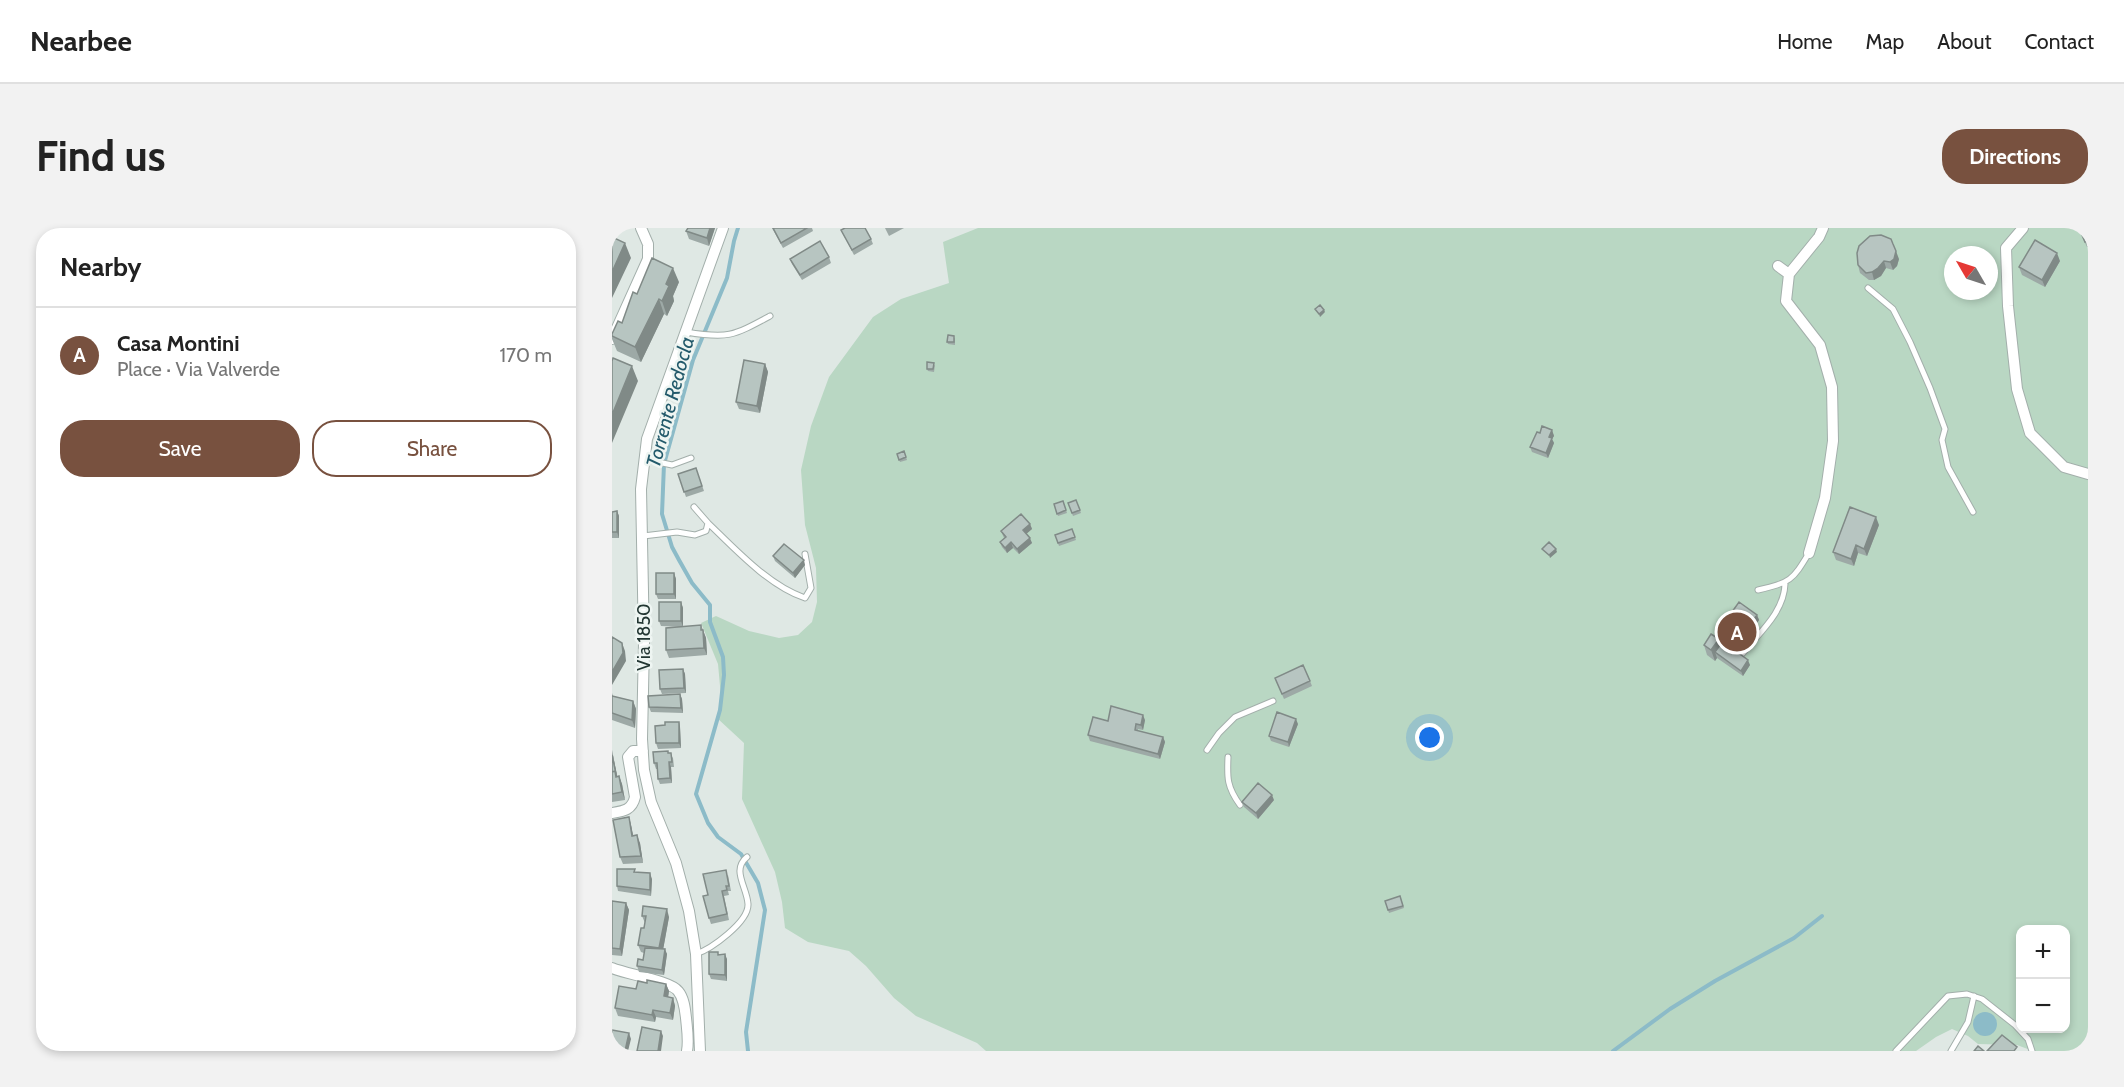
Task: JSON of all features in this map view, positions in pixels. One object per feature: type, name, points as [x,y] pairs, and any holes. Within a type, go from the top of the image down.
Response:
[{"type":"street","points":[[612,339],[648,259],[648,244],[641,228]]},
{"type":"street","name":"Via 1850","points":[[700,1050],[696,954],[689,911],[676,863],[651,802],[644,770],[641,489],[643,459],[652,424],[690,332],[723,228]]},
{"type":"street","points":[[1809,553],[1825,498],[1833,441],[1832,387],[1820,345],[1786,301],[1789,274],[1819,237],[1823,228]]},
{"type":"street","points":[[2023,228],[2006,248],[2009,318],[2017,389],[2030,433],[2064,467],[2088,474]]},
{"type":"street","points":[[1778,266],[1789,274]]},
{"type":"street","points":[[612,813],[625,811],[634,801],[628,757],[633,751],[643,750]]},
{"type":"street","points":[[612,968],[625,974],[674,986],[685,1008],[687,1049],[700,1050]]},
{"type":"lane","points":[[1868,288],[1893,309],[1910,342],[1945,429],[1942,440],[1948,467],[1973,512]]},
{"type":"lane","points":[[690,332],[713,336],[739,333],[770,316]]},
{"type":"lane","points":[[643,459],[672,465],[691,458]]},
{"type":"lane","points":[[694,507],[748,561],[791,593],[805,598],[810,588],[805,554]]},
{"type":"lane","points":[[643,536],[677,532],[695,534],[706,531],[708,523]]},
{"type":"lane","points":[[1758,590],[1785,584],[1798,571],[1809,553]]},
{"type":"lane","points":[[1743,653],[1773,617],[1785,597],[1785,584]]},
{"type":"lane","points":[[1207,750],[1235,717],[1273,701]]},
{"type":"lane","points":[[1228,757],[1227,774],[1231,792],[1240,805]]},
{"type":"lane","points":[[696,954],[728,935],[747,913],[748,904],[739,868],[741,862],[747,857]]},
{"type":"lane","points":[[1896,1051],[1948,996],[1967,994],[1982,999],[2014,1025],[2028,1039],[2031,1051]]},
{"type":"lane","points":[[1951,1051],[1968,1022],[1974,996]]},
{"type":"green space","points":[[978,228],[2088,228],[2088,1051],[2033,1051],[2017,1045],[1978,1044],[1968,1036],[1952,1029],[1916,1051],[986,1051],[977,1043],[916,1016],[894,998],[866,966],[849,951],[808,942],[785,928],[775,872],[742,799],[744,743],[717,718],[721,697],[718,664],[701,623],[716,616],[749,631],[779,638],[798,635],[812,622],[817,602],[816,568],[805,525],[801,470],[811,426],[829,377],[873,317],[901,299],[949,283],[943,242]]},
{"type":"water","points":[[1985,1012],[1994,1015],[1997,1024],[1994,1033],[1985,1036],[1976,1033],[1973,1024],[1976,1015]]},
{"type":"building","points":[[688,228],[710,228],[707,238],[686,231]]},
{"type":"building","points":[[773,228],[807,228],[781,243]]},
{"type":"building","points":[[865,228],[871,239],[852,250],[841,230]]},
{"type":"building","points":[[2079,228],[2088,228],[2088,241],[2085,242]]},
{"type":"building","points":[[1881,235],[1891,239],[1896,251],[1894,259],[1890,262],[1884,261],[1872,272],[1866,273],[1858,265],[1859,246],[1870,236]]},
{"type":"building","points":[[612,237],[625,243],[612,272]]},
{"type":"building","points":[[2035,240],[2057,253],[2042,280],[2019,267]]},
{"type":"building","points":[[820,241],[829,257],[800,275],[790,259]]},
{"type":"building","points":[[652,258],[673,268],[666,284],[669,286],[662,301],[659,299],[635,347],[612,334],[618,321],[622,323],[633,292],[637,294]]},
{"type":"building","points":[[1320,305],[1324,310],[1319,314],[1315,309]]},
{"type":"building","points":[[948,335],[954,336],[954,342],[947,342]]},
{"type":"building","points":[[613,358],[632,366],[612,415],[612,361]]},
{"type":"building","points":[[744,360],[765,364],[757,406],[736,402]]},
{"type":"building","points":[[927,362],[934,363],[933,369],[927,369]]},
{"type":"building","points":[[1542,426],[1552,430],[1549,437],[1552,438],[1546,453],[1530,447]]},
{"type":"building","points":[[904,451],[906,457],[899,460],[897,454]]},
{"type":"building","points":[[696,468],[702,486],[684,492],[678,474]]},
{"type":"building","points":[[1076,500],[1080,510],[1072,513],[1068,503]]},
{"type":"building","points":[[1063,501],[1066,510],[1057,514],[1054,504]]},
{"type":"building","points":[[1850,507],[1876,517],[1864,549],[1856,545],[1851,559],[1833,552]]},
{"type":"building","points":[[617,511],[617,532],[612,532],[612,512]]},
{"type":"building","points":[[1021,514],[1030,524],[1023,530],[1030,538],[1017,549],[1011,542],[1005,548],[1000,542],[1006,537],[1001,531]]},
{"type":"building","points":[[1072,529],[1075,537],[1058,543],[1055,535]]},
{"type":"building","points":[[1549,542],[1556,549],[1549,555],[1542,549]]},
{"type":"building","points":[[784,544],[804,560],[793,573],[773,556]]},
{"type":"building","points":[[656,573],[674,573],[674,594],[656,594]]},
{"type":"building","points":[[659,602],[681,602],[681,621],[659,621]]},
{"type":"building","points":[[1739,602],[1757,615],[1733,649],[1748,660],[1741,671],[1715,652],[1721,644],[1715,636]]},
{"type":"building","points":[[701,625],[704,648],[666,650],[666,628]]},
{"type":"building","points":[[1711,634],[1719,639],[1711,650],[1704,645]]},
{"type":"building","points":[[612,637],[622,643],[623,653],[612,672]]},
{"type":"building","points":[[1303,665],[1310,681],[1282,694],[1275,678]]},
{"type":"building","points":[[683,669],[684,688],[660,689],[659,670]]},
{"type":"building","points":[[680,694],[681,708],[649,707],[648,696]]},
{"type":"building","points":[[612,696],[633,701],[632,720],[612,713]]},
{"type":"building","points":[[1111,706],[1143,715],[1141,725],[1136,724],[1135,730],[1163,737],[1158,754],[1088,735],[1093,717],[1108,721]]},
{"type":"building","points":[[1277,712],[1296,719],[1288,742],[1269,736]]},
{"type":"building","points":[[665,722],[679,722],[679,743],[656,743],[655,726],[665,725]]},
{"type":"building","points":[[668,751],[671,753],[672,762],[669,762],[670,778],[658,779],[657,763],[654,763],[653,752]]},
{"type":"building","points":[[612,755],[616,774],[615,771],[612,772]]},
{"type":"building","points":[[615,771],[616,777],[619,776],[622,792],[612,794],[612,772]]},
{"type":"building","points":[[1258,783],[1272,795],[1256,813],[1242,802]]},
{"type":"building","points":[[629,817],[632,836],[637,835],[641,856],[620,857],[613,820]]},
{"type":"building","points":[[617,869],[635,869],[634,872],[650,873],[650,890],[617,886]]},
{"type":"building","points":[[726,870],[729,886],[726,886],[727,890],[722,891],[727,914],[709,918],[703,896],[708,895],[703,874]]},
{"type":"building","points":[[1400,896],[1403,906],[1388,910],[1385,901]]},
{"type":"building","points":[[612,901],[626,903],[620,949],[612,948]]},
{"type":"building","points":[[643,906],[667,909],[659,948],[638,945],[646,916],[642,916]]},
{"type":"building","points":[[645,948],[665,949],[662,970],[637,966],[638,959],[643,960]]},
{"type":"building","points":[[709,952],[718,952],[718,955],[725,954],[725,975],[709,974]]},
{"type":"building","points":[[647,980],[666,984],[664,996],[673,998],[670,1013],[653,1010],[652,1015],[615,1008],[619,986],[636,989],[638,981],[647,983]]},
{"type":"building","points":[[642,1027],[661,1031],[658,1051],[637,1051]]},
{"type":"building","points":[[612,1030],[629,1033],[625,1051],[612,1051]]},
{"type":"building","points":[[2002,1035],[2017,1047],[2014,1051],[1987,1051]]},
{"type":"building","points":[[1978,1046],[1984,1051],[1974,1051]]},
{"type":"waterway","name":"Torrente Redocla","points":[[738,228],[727,278],[693,360],[664,464],[662,514],[672,547],[692,583],[710,605],[710,622],[723,657],[724,675],[720,710],[696,794],[708,823],[718,837],[741,854],[758,883],[765,910],[746,1032],[748,1051]]},
{"type":"waterway","points":[[1613,1051],[1670,1009],[1715,981],[1794,938],[1822,916]]},
{"type":"place","name":"Casa Montini","points":[[1737,632]]}]
